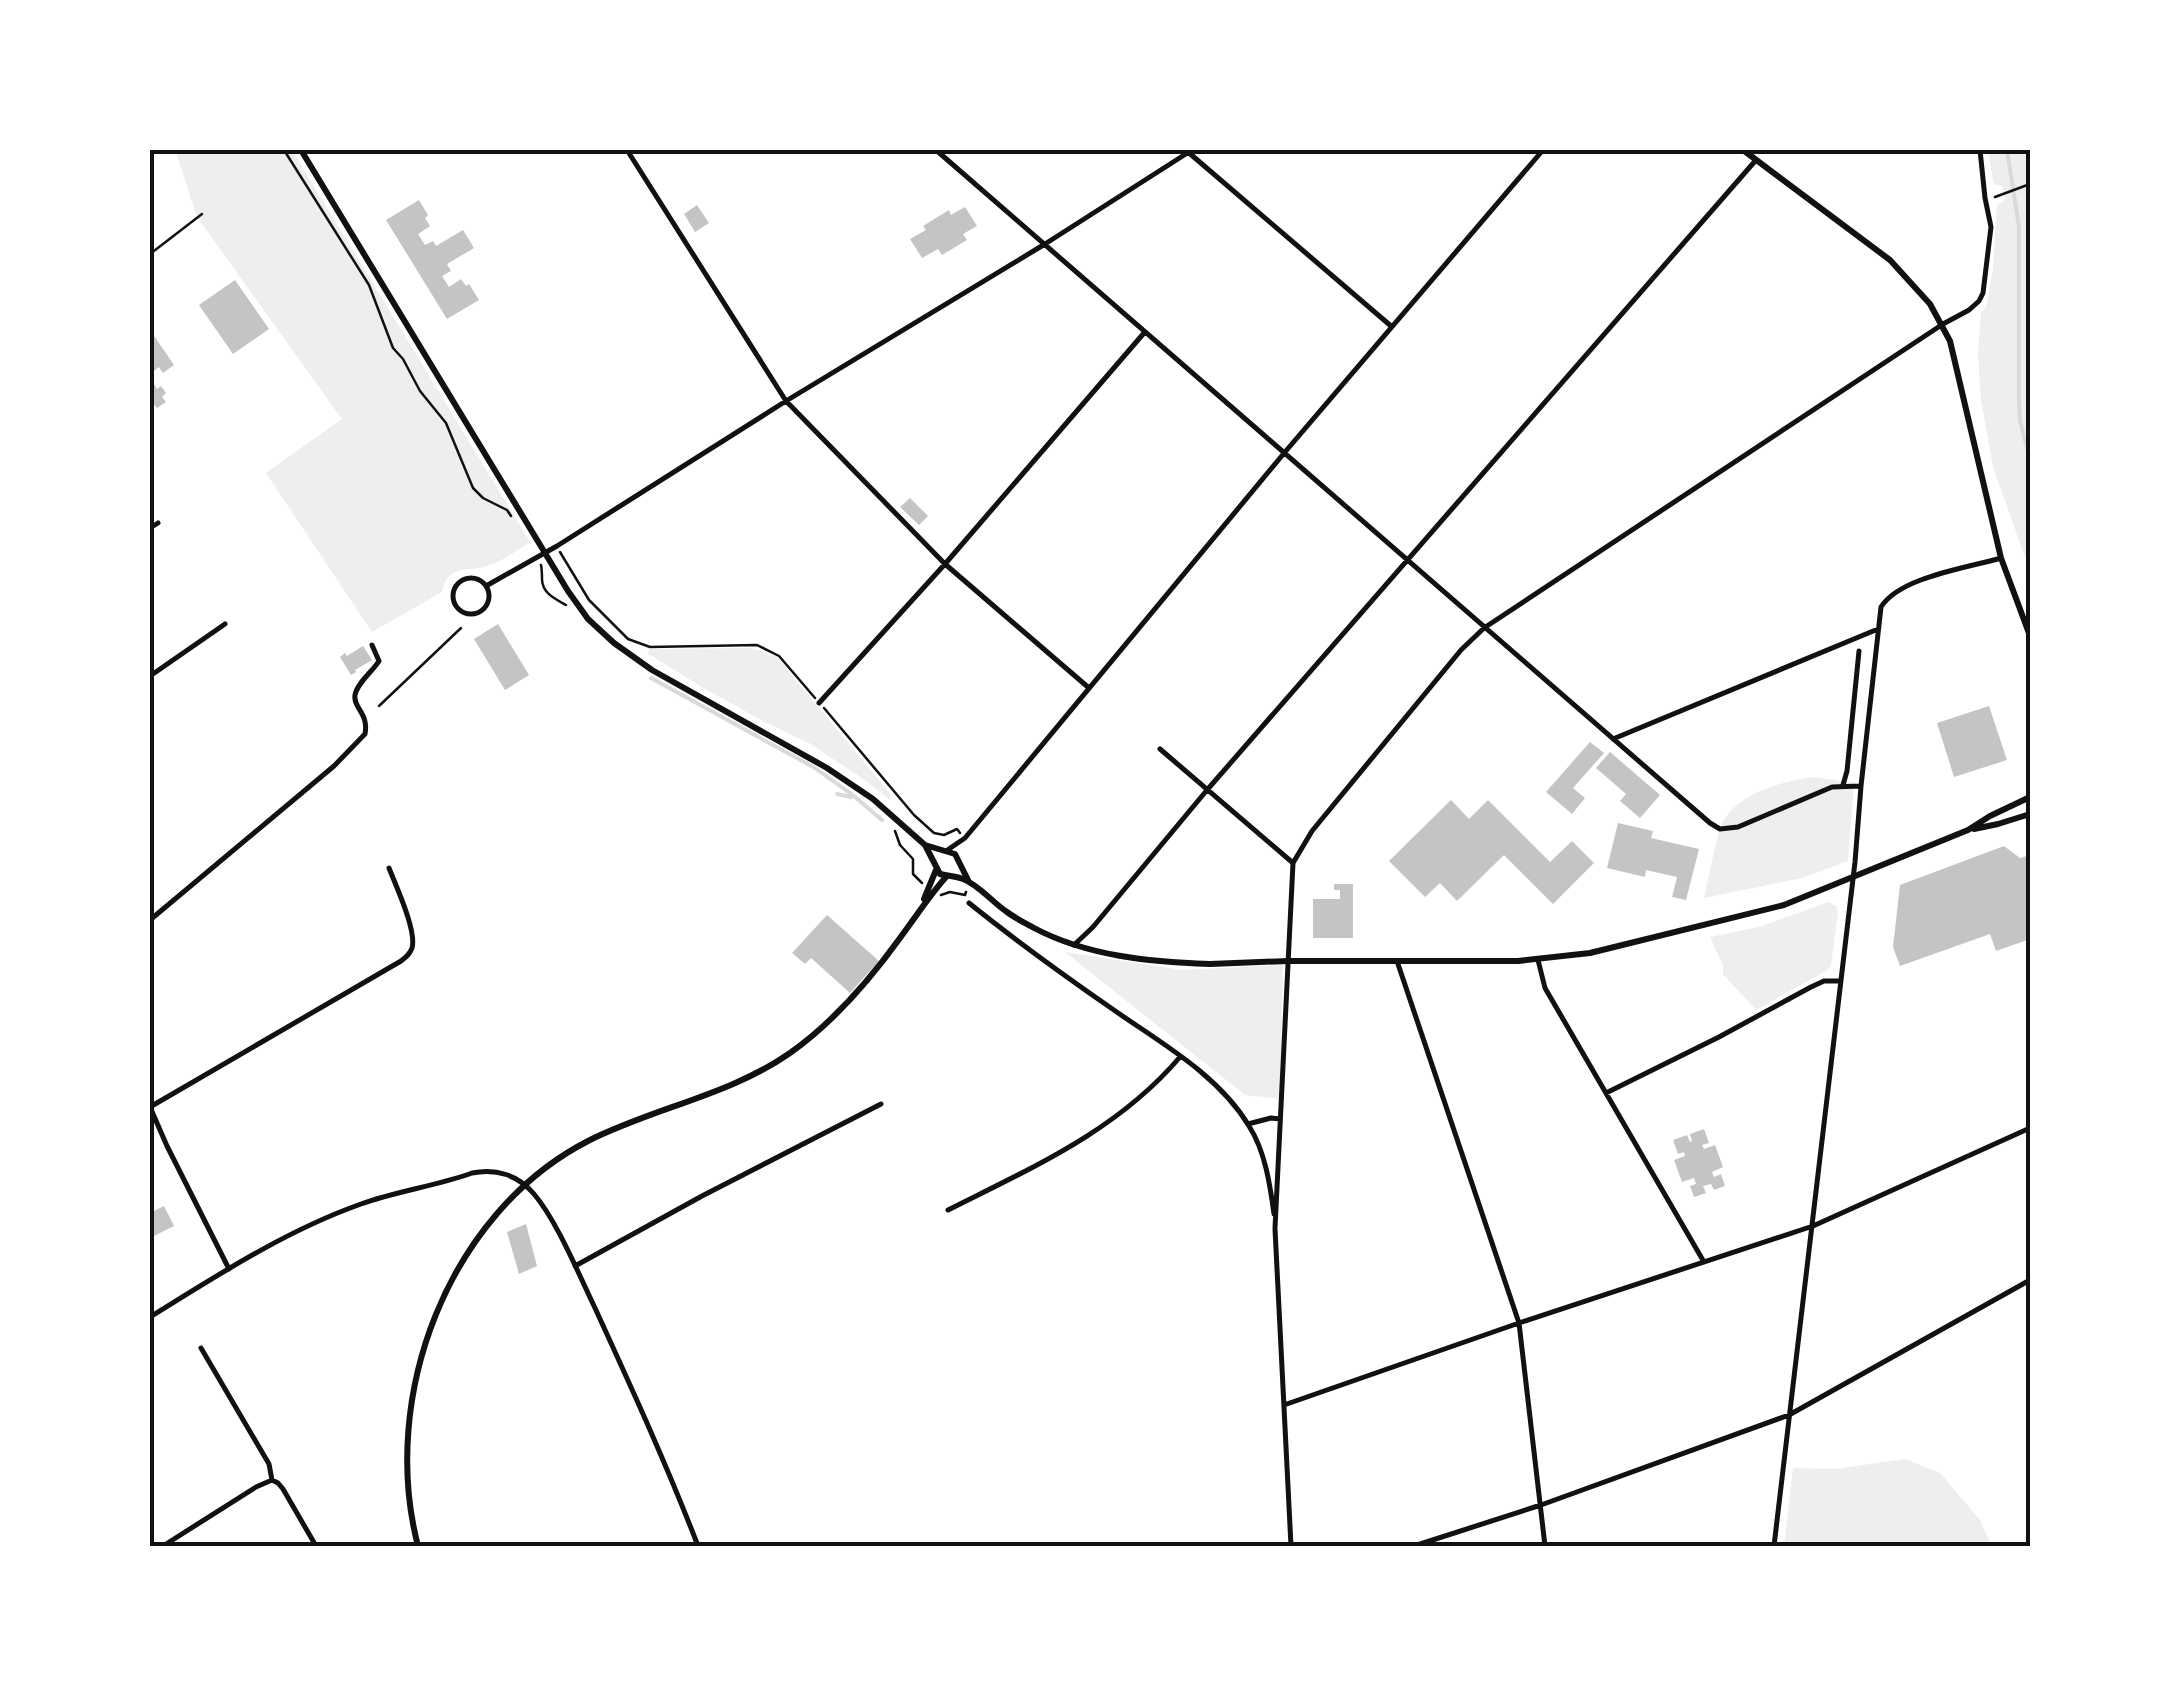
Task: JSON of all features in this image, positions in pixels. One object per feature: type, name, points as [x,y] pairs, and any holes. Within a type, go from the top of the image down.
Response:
[{"type":"street","points":[[302,150],[588,619],[652,670],[852,783],[925,845],[953,853],[971,883]]},
{"type":"street","points":[[627,150],[786,401],[945,564],[1090,688]]},
{"type":"street","points":[[936,150],[1720,829],[1738,827],[1832,787],[1862,786]]},
{"type":"street","points":[[908,926],[930,888],[936,858],[965,838],[1542,150]]},
{"type":"street","points":[[1743,150],[1890,260],[1943,324],[1954,351],[2001,558],[2030,636]]},
{"type":"street","points":[[1275,1228],[1293,864],[1312,831],[1461,650],[1484,628],[1979,301],[1991,227],[1980,150]]},
{"type":"street","points":[[486,586],[557,546],[1189,151],[1391,326]]},
{"type":"street","points":[[1074,945],[1756,160]]},
{"type":"street","points":[[819,703],[1144,333]]},
{"type":"street","points":[[150,528],[158,523]]},
{"type":"street","points":[[1774,1546],[1881,607],[1896,590],[2001,558]]},
{"type":"street","points":[[474,578],[486,586],[488,599],[481,610],[467,613],[456,606],[453,592],[461,581],[474,578]]},
{"type":"street","points":[[150,676],[225,624]]},
{"type":"street","points":[[1613,739],[1879,629]]},
{"type":"street","points":[[150,920],[334,766],[365,734],[365,718],[355,694],[380,661],[372,645]]},
{"type":"street","points":[[1843,785],[1859,651]]},
{"type":"street","points":[[1160,750],[1293,864]]},
{"type":"street","points":[[925,845],[942,876],[971,883],[1006,912],[1050,936],[1143,959],[1538,960],[1605,950],[1784,905],[1968,830],[2030,797]]},
{"type":"street","points":[[1968,830],[2030,814]]},
{"type":"street","points":[[418,1546],[410,1509],[407,1448],[412,1392],[426,1339],[451,1282],[502,1208],[548,1166],[586,1142],[746,1078],[791,1052],[820,1029],[854,997],[948,876],[957,871],[965,838]]},
{"type":"street","points":[[229,1268],[150,1107],[409,954],[412,930],[389,868]]},
{"type":"street","points":[[969,903],[1028,950],[1180,1057],[1224,1092],[1248,1124],[1264,1163],[1275,1228],[1291,1546]]},
{"type":"street","points":[[1538,960],[1545,988],[1704,1262]]},
{"type":"street","points":[[1397,961],[1519,1323],[1544,1546]]},
{"type":"street","points":[[1606,1093],[1811,987],[1840,980]]},
{"type":"street","points":[[948,1210],[1070,1148],[1157,1085],[1180,1057]]},
{"type":"street","points":[[575,1266],[882,1104]]},
{"type":"street","points":[[1248,1124],[1281,1119]]},
{"type":"street","points":[[1284,1405],[1812,1226],[2030,1128]]},
{"type":"street","points":[[150,1317],[303,1228],[364,1202],[486,1170],[508,1175],[534,1194],[575,1266],[656,1438],[698,1546]]},
{"type":"street","points":[[1414,1546],[1541,1505],[1790,1415],[2030,1280]]},
{"type":"street","points":[[201,1348],[269,1464],[272,1480],[284,1489],[316,1546]]},
{"type":"street","points":[[163,1546],[272,1480]]},
{"type":"path","points":[[284,150],[369,285],[393,348],[446,423],[473,488],[507,510]]},
{"type":"path","points":[[1995,197],[2030,184]]},
{"type":"path","points":[[150,254],[202,214]]},
{"type":"path","points":[[557,546],[589,600],[628,638],[650,647],[757,645],[779,656],[914,816],[934,833],[944,835],[956,829],[965,838]]},
{"type":"path","points":[[543,569],[542,586],[547,593],[588,619]]},
{"type":"path","points":[[379,706],[462,628]]},
{"type":"path","points":[[888,813],[900,845],[913,859],[914,874],[924,885]]},
{"type":"path","points":[[941,896],[950,892],[965,895]]},
{"type":"shaded area","points":[[175,150],[292,150],[530,542],[492,564],[453,573],[442,592],[372,632],[266,473],[342,419],[197,217]]},
{"type":"shaded area","points":[[1988,150],[2030,150],[2030,571],[1993,467],[1981,400],[1981,313],[1986,307],[1993,269],[1997,206],[2005,200],[2002,185],[1994,185]]},
{"type":"shaded area","points":[[752,648],[777,657],[892,796],[890,800],[809,743],[707,690],[647,653],[650,649]]},
{"type":"shaded area","points":[[1814,777],[1854,783],[1848,861],[1802,878],[1704,898],[1721,827],[1731,811],[1764,790]]},
{"type":"shaded area","points":[[1828,902],[1836,906],[1838,913],[1831,965],[1756,1010],[1723,974],[1710,937],[1759,927]]},
{"type":"shaded area","points":[[1065,952],[1182,970],[1283,965],[1280,1099],[1245,1095]]},
{"type":"shaded area","points":[[1905,1459],[1940,1473],[1980,1520],[1992,1546],[1784,1546],[1793,1468],[1835,1469]]},
{"type":"building","points":[[419,200],[430,226],[418,234],[425,245],[433,241],[436,246],[463,230],[474,248],[447,264],[451,271],[442,276],[449,287],[461,279],[466,286],[469,284],[479,300],[447,319],[386,220]]},
{"type":"building","points":[[697,205],[709,223],[695,232],[684,214]]},
{"type":"building","points":[[965,207],[977,226],[963,234],[967,240],[942,255],[938,249],[922,258],[910,239],[949,210],[951,215]]},
{"type":"building","points":[[235,280],[269,329],[233,354],[199,305]]},
{"type":"building","points":[[150,330],[174,365],[163,373],[159,367],[150,374]]},
{"type":"building","points":[[154,384],[166,393],[162,397],[166,402],[157,408],[150,400],[150,386]]},
{"type":"building","points":[[910,498],[928,516],[919,525],[900,507]]},
{"type":"building","points":[[498,624],[529,675],[505,690],[474,639]]},
{"type":"building","points":[[363,646],[372,660],[351,675],[340,657]]},
{"type":"building","points":[[1989,706],[2007,760],[1954,777],[1937,723]]},
{"type":"building","points":[[1590,742],[1604,753],[1573,788],[1585,798],[1572,814],[1546,792]]},
{"type":"building","points":[[1610,752],[1660,795],[1640,818],[1620,801],[1626,794],[1596,768]]},
{"type":"building","points":[[1451,800],[1469,819],[1488,800],[1550,862],[1572,841],[1594,863],[1553,904],[1504,855],[1457,901],[1440,883],[1425,897],[1389,861]]},
{"type":"building","points":[[1618,823],[1653,831],[1651,838],[1699,849],[1686,900],[1672,897],[1677,877],[1646,870],[1645,877],[1607,868]]},
{"type":"building","points":[[2004,846],[2020,858],[2030,855],[2030,939],[1996,951],[1990,934],[1900,966],[1893,947],[1900,885]]},
{"type":"building","points":[[1334,884],[1353,884],[1353,938],[1313,938],[1313,899],[1340,899],[1340,890],[1334,890]]},
{"type":"building","points":[[827,915],[879,961],[850,993],[811,958],[805,964],[792,953]]},
{"type":"building","points":[[1704,1129],[1709,1143],[1702,1145],[1704,1149],[1715,1145],[1723,1167],[1712,1172],[1714,1177],[1721,1174],[1725,1186],[1714,1190],[1711,1184],[1703,1186],[1706,1193],[1694,1197],[1690,1186],[1696,1184],[1694,1178],[1682,1182],[1674,1160],[1685,1156],[1684,1152],[1678,1154],[1673,1140],[1687,1135],[1690,1142],[1690,1134]]},
{"type":"building","points":[[164,1206],[174,1226],[150,1238],[150,1213]]},
{"type":"building","points":[[526,1224],[537,1266],[519,1274],[507,1232]]},
{"type":"waterway","points":[[2007,150],[2019,227],[2020,421],[2030,459]]},
{"type":"waterway","points":[[651,678],[815,768],[882,820]]},
{"type":"waterway","points":[[837,794],[851,797]]}]
